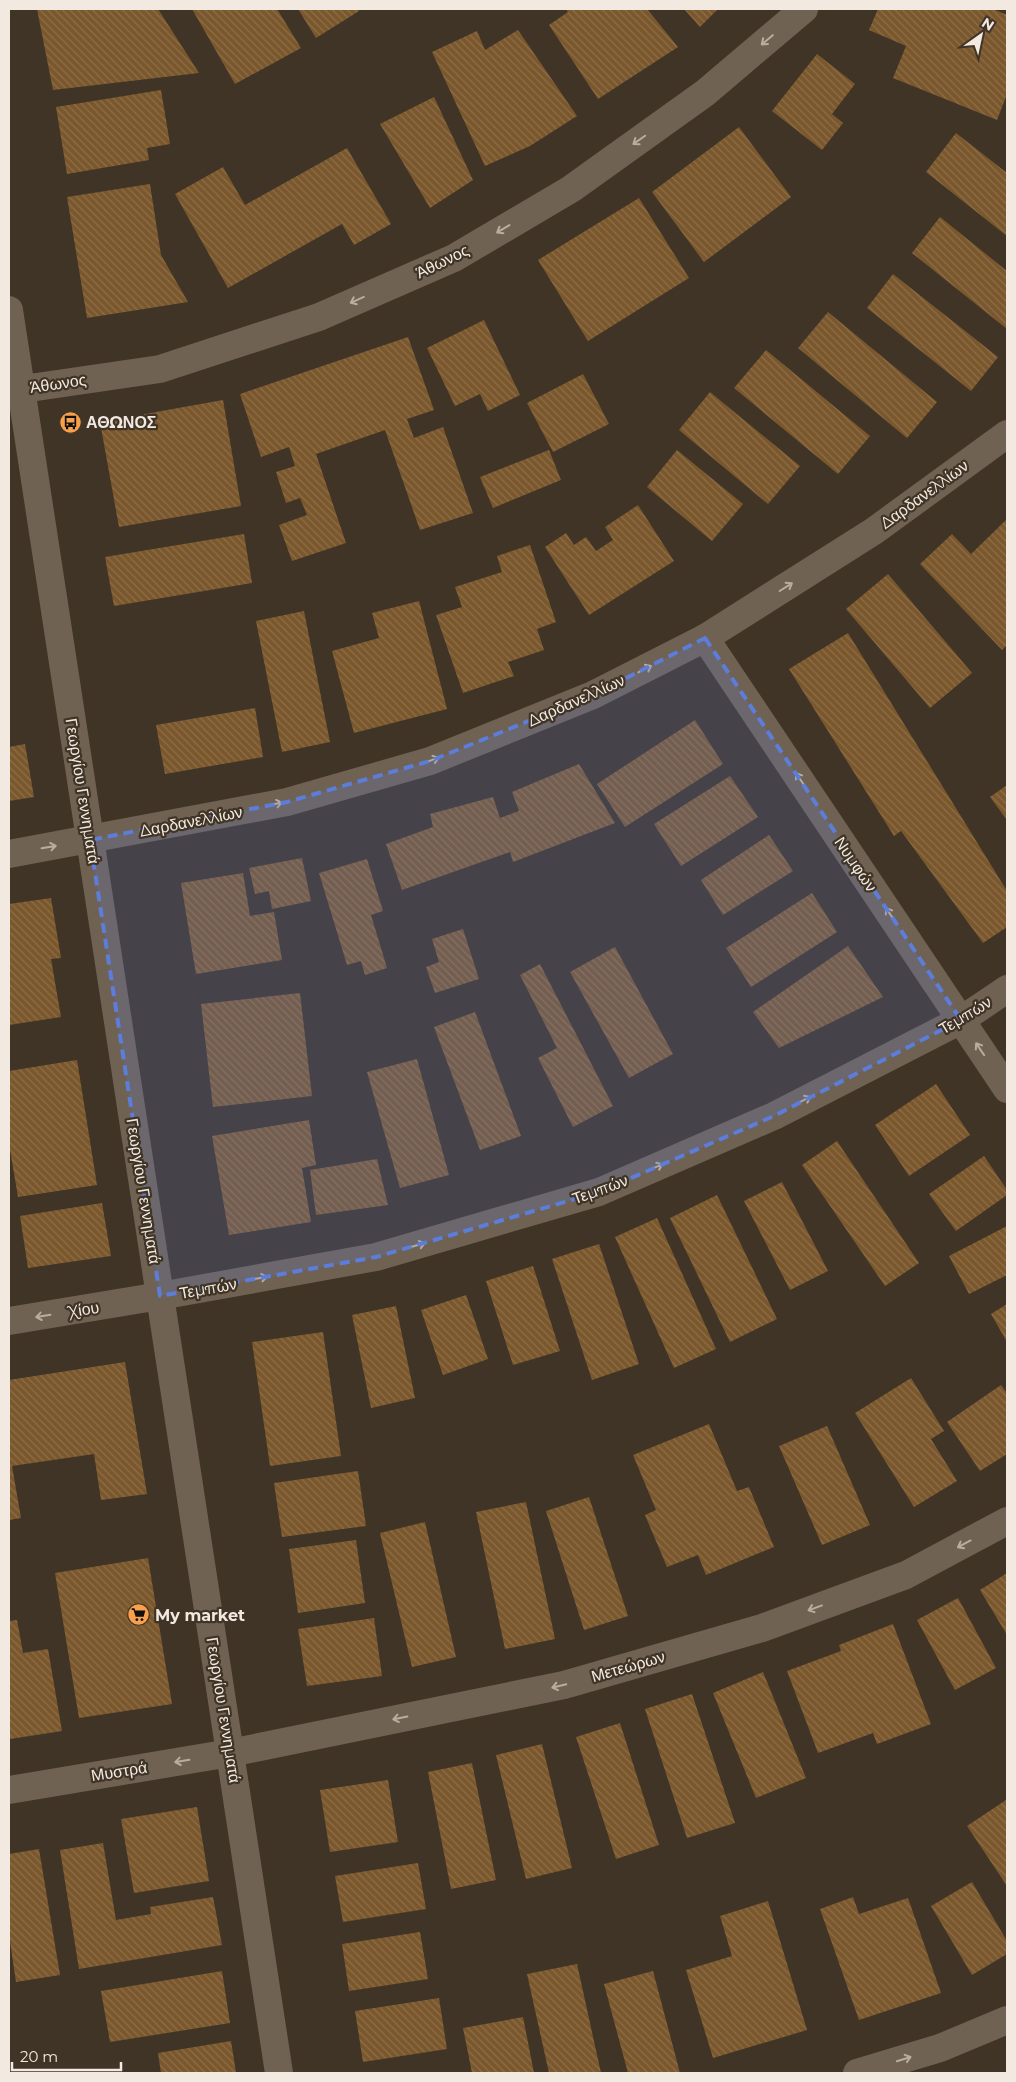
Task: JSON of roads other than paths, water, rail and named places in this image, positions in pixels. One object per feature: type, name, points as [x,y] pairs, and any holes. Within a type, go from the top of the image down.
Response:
[{"type":"street","name":"Άθωνος","points":[[15,390],[160,369],[319,317],[454,258],[579,183],[705,93],[804,9]]},
{"type":"street","name":"Γεωργίου Γεννηματά","points":[[9,310],[15,390],[90,840],[279,2073]]},
{"type":"street","name":"Δαρδανελλίων","points":[[9,854],[287,802],[430,761],[593,696],[705,638],[874,531],[1007,434]]},
{"type":"street","name":"Νυμφών","points":[[705,638],[1007,1089]]},
{"type":"street","name":"Τεμπών","points":[[160,1296],[376,1257],[599,1192],[774,1116],[961,1020],[1007,989]]},
{"type":"street","name":"Χίου","points":[[9,1321],[160,1296]]},
{"type":"street","name":"Μετεώρων","points":[[230,1753],[564,1685],[762,1628],[906,1575],[1007,1521]]},
{"type":"street","name":"Μυστρά","points":[[9,1790],[230,1753]]},
{"type":"street","points":[[857,2073],[940,2048],[1007,2020]]},
{"type":"place","name":"ΑΘΩΝΟΣ","points":[[70,422]]},
{"type":"place","name":"My market","points":[[139,1615]]}]
